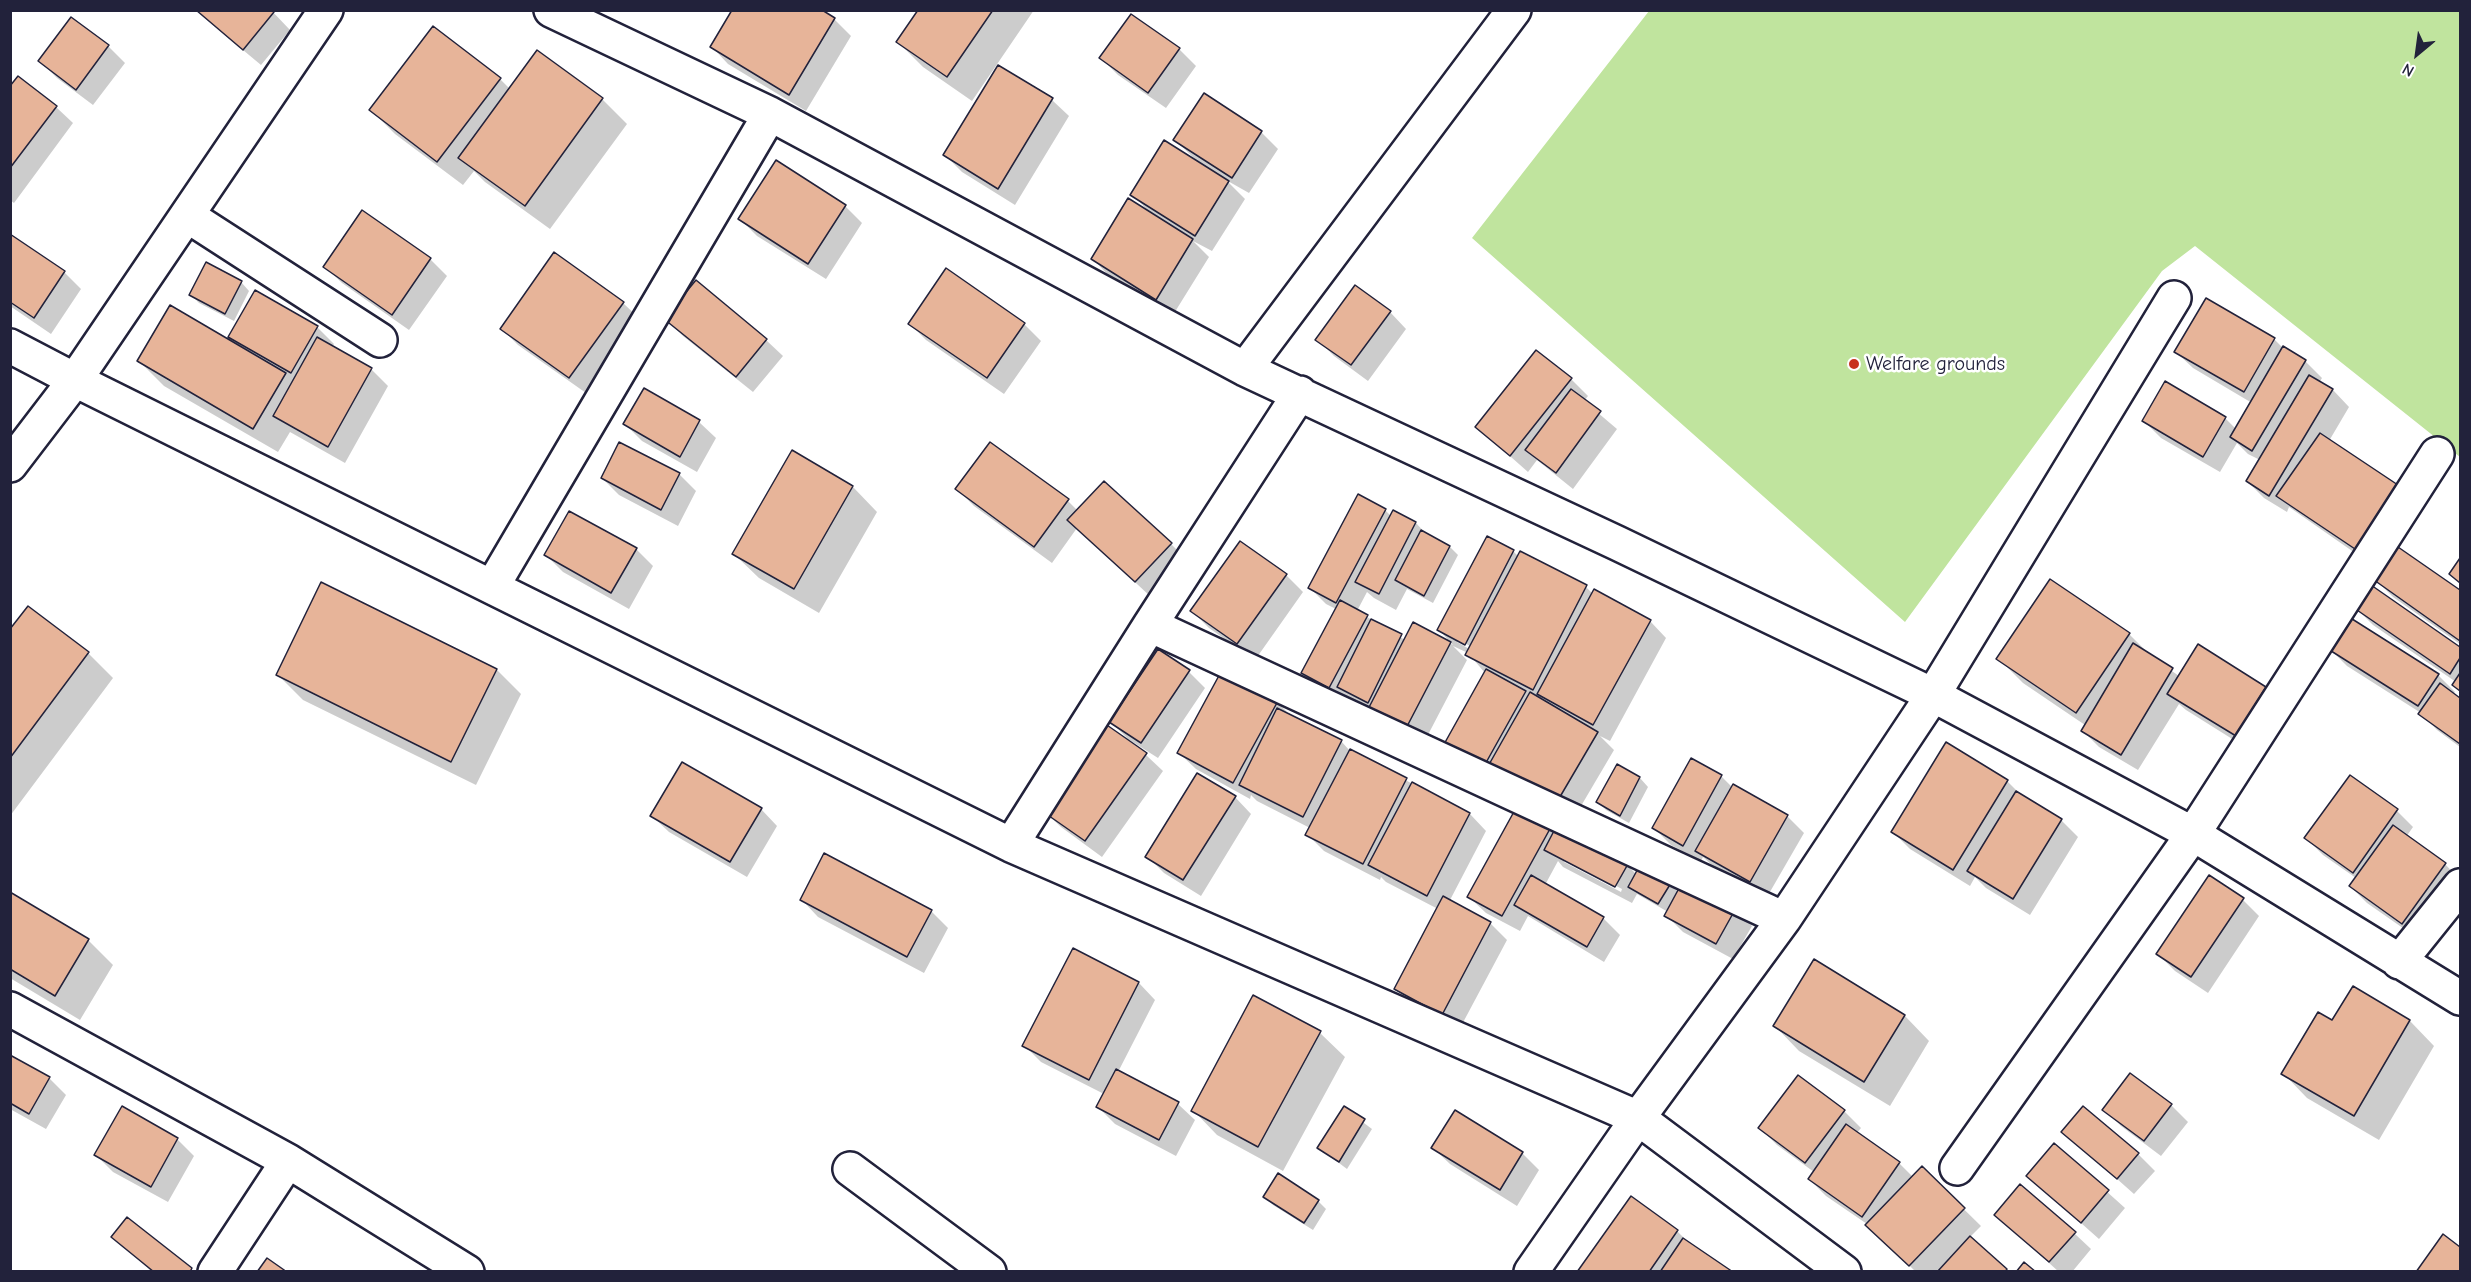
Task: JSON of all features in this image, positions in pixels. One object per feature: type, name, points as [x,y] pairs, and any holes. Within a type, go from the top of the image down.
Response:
[{"type":"street","points":[[10,465],[75,380],[326,10]]},
{"type":"street","points":[[551,10],[770,114],[1245,369],[1300,393],[1933,695],[2193,834],[2460,998]]},
{"type":"street","points":[[1245,369],[1514,10]]},
{"type":"street","points":[[492,587],[770,114]]},
{"type":"street","points":[[188,216],[380,340]]},
{"type":"street","points":[[1531,1272],[1638,1118],[1784,920],[1933,695],[2174,298]]},
{"type":"street","points":[[10,346],[1011,845],[1638,1118],[1844,1272]]},
{"type":"street","points":[[1011,845],[1300,393]]},
{"type":"street","points":[[1957,1168],[2193,834],[2437,454]]},
{"type":"street","points":[[1150,625],[1784,920]]},
{"type":"street","points":[[2399,962],[2460,886]]},
{"type":"street","points":[[10,1009],[288,1161],[467,1272]]},
{"type":"street","points":[[215,1272],[288,1161]]},
{"type":"street","points":[[850,1169],[990,1272]]},
{"type":"green space","name":"Welfare grounds","points":[[1649,11],[2460,11],[2460,457],[2195,246],[2162,271],[1905,622],[1472,238]]},
{"type":"building","points":[[196,10],[273,10],[274,12],[243,50]]},
{"type":"building","points":[[732,10],[822,10],[835,18],[789,95],[710,47]]},
{"type":"building","points":[[918,10],[993,10],[947,77],[896,42]]},
{"type":"building","points":[[1131,14],[1180,48],[1148,93],[1099,58]]},
{"type":"building","points":[[71,17],[109,45],[76,90],[38,61]]},
{"type":"building","points":[[433,26],[501,78],[437,162],[369,110]]},
{"type":"building","points":[[537,50],[603,98],[525,206],[458,158]]},
{"type":"building","points":[[998,65],[1053,98],[998,189],[943,155]]},
{"type":"building","points":[[18,76],[57,106],[10,168],[10,86]]},
{"type":"building","points":[[1204,93],[1262,131],[1232,178],[1173,140]]},
{"type":"building","points":[[1164,140],[1229,181],[1195,236],[1130,195]]},
{"type":"building","points":[[776,160],[846,205],[808,264],[738,219]]},
{"type":"building","points":[[1128,198],[1193,239],[1156,300],[1091,259]]},
{"type":"building","points":[[362,210],[431,258],[392,315],[323,267]]},
{"type":"building","points":[[10,234],[65,271],[34,318],[10,302]]},
{"type":"building","points":[[554,252],[624,302],[569,378],[500,329]]},
{"type":"building","points":[[206,262],[242,281],[225,314],[189,295]]},
{"type":"building","points":[[946,268],[1025,323],[987,378],[908,324]]},
{"type":"building","points":[[696,280],[767,339],[736,377],[664,319]]},
{"type":"building","points":[[1355,285],[1391,311],[1351,365],[1315,340]]},
{"type":"building","points":[[255,290],[318,326],[291,373],[228,337]]},
{"type":"building","points":[[2206,298],[2275,338],[2244,392],[2174,352]]},
{"type":"building","points":[[170,305],[286,373],[253,429],[137,361]]},
{"type":"building","points":[[317,337],[372,368],[328,447],[273,416]]},
{"type":"building","points":[[2283,346],[2306,360],[2252,451],[2230,437]]},
{"type":"building","points":[[1536,350],[1572,378],[1510,456],[1475,427]]},
{"type":"building","points":[[2309,375],[2333,389],[2269,496],[2246,481]]},
{"type":"building","points":[[2165,381],[2226,417],[2203,457],[2142,421]]},
{"type":"building","points":[[644,388],[700,420],[680,457],[623,424]]},
{"type":"building","points":[[1571,389],[1601,411],[1556,473],[1525,450]]},
{"type":"building","points":[[2320,433],[2404,489],[2361,553],[2276,496]]},
{"type":"building","points":[[619,442],[680,473],[661,510],[601,478]]},
{"type":"building","points":[[990,442],[1069,499],[1034,547],[955,489]]},
{"type":"building","points":[[792,450],[853,486],[794,589],[732,554]]},
{"type":"building","points":[[1104,481],[1172,543],[1135,582],[1067,520]]},
{"type":"building","points":[[1358,494],[1386,509],[1336,603],[1308,588]]},
{"type":"building","points":[[1393,510],[1416,522],[1379,594],[1355,582]]},
{"type":"building","points":[[569,511],[637,548],[611,593],[544,555]]},
{"type":"building","points":[[1421,530],[1450,546],[1424,596],[1395,580]]},
{"type":"building","points":[[1487,536],[1514,550],[1465,645],[1437,630]]},
{"type":"building","points":[[1240,541],[1287,574],[1237,644],[1190,611]]},
{"type":"building","points":[[2398,547],[2460,590],[2460,641],[2374,580]]},
{"type":"building","points":[[1520,551],[1587,585],[1533,690],[1465,655]]},
{"type":"building","points":[[2460,558],[2460,583],[2449,574]]},
{"type":"building","points":[[2050,579],[2130,633],[2076,713],[1996,659]]},
{"type":"building","points":[[321,582],[497,669],[451,762],[276,675]]},
{"type":"building","points":[[2371,585],[2460,647],[2460,658],[2450,674],[2354,608]]},
{"type":"building","points":[[1594,589],[1651,620],[1593,725],[1537,694]]},
{"type":"building","points":[[1340,600],[1368,615],[1329,688],[1301,673]]},
{"type":"building","points":[[28,606],[89,652],[10,758],[10,629]]},
{"type":"building","points":[[2349,617],[2439,674],[2418,706],[2328,649]]},
{"type":"building","points":[[1371,619],[1402,634],[1368,703],[1337,687]]},
{"type":"building","points":[[1413,622],[1451,642],[1402,736],[1364,717]]},
{"type":"building","points":[[2133,643],[2173,668],[2121,755],[2081,731]]},
{"type":"building","points":[[2198,644],[2266,687],[2236,736],[2167,694]]},
{"type":"building","points":[[1158,649],[1190,670],[1141,743],[1109,722]]},
{"type":"building","points":[[1486,669],[1526,691],[1483,768],[1443,746]]},
{"type":"building","points":[[1222,670],[1278,701],[1233,783],[1177,753]]},
{"type":"building","points":[[2460,673],[2460,691],[2452,685]]},
{"type":"building","points":[[2440,683],[2460,698],[2460,744],[2418,714]]},
{"type":"building","points":[[1530,692],[1598,732],[1554,807],[1487,768]]},
{"type":"building","points":[[1277,708],[1342,740],[1303,817],[1239,785]]},
{"type":"building","points":[[1104,723],[1147,753],[1085,841],[1042,811]]},
{"type":"building","points":[[1946,742],[2008,780],[1953,870],[1891,832]]},
{"type":"building","points":[[1350,749],[1407,778],[1363,864],[1305,835]]},
{"type":"building","points":[[1691,758],[1722,775],[1683,846],[1652,828]]},
{"type":"building","points":[[682,762],[762,808],[730,862],[650,816]]},
{"type":"building","points":[[1617,764],[1640,777],[1620,816],[1596,802]]},
{"type":"building","points":[[1197,773],[1236,796],[1183,880],[1145,857]]},
{"type":"building","points":[[2350,775],[2398,809],[2353,873],[2304,838]]},
{"type":"building","points":[[1412,782],[1470,813],[1427,896],[1368,865]]},
{"type":"building","points":[[1733,784],[1788,815],[1750,882],[1695,851]]},
{"type":"building","points":[[2016,791],[2062,819],[2013,899],[1967,871]]},
{"type":"building","points":[[1516,808],[1551,827],[1502,916],[1467,897]]},
{"type":"building","points":[[2393,825],[2446,863],[2402,924],[2349,886]]},
{"type":"building","points":[[1556,827],[1628,864],[1615,887],[1544,850]]},
{"type":"building","points":[[824,853],[932,910],[907,957],[800,900]]},
{"type":"building","points":[[1640,865],[1671,883],[1658,904],[1628,887]]},
{"type":"building","points":[[1531,875],[1604,917],[1587,947],[1514,905]]},
{"type":"building","points":[[2209,875],[2244,898],[2191,977],[2156,954]]},
{"type":"building","points":[[1684,879],[1736,908],[1716,944],[1664,916]]},
{"type":"building","points":[[10,892],[89,939],[55,996],[10,969]]},
{"type":"building","points":[[1443,896],[1491,922],[1442,1015],[1394,989]]},
{"type":"building","points":[[1073,948],[1139,982],[1089,1080],[1022,1046]]},
{"type":"building","points":[[1814,959],[1905,1015],[1864,1082],[1773,1026]]},
{"type":"building","points":[[2353,986],[2410,1020],[2354,1116],[2281,1074],[2318,1012],[2332,1020]]},
{"type":"building","points":[[1253,995],[1321,1031],[1258,1147],[1191,1111]]},
{"type":"building","points":[[10,1055],[50,1077],[29,1114],[10,1103]]},
{"type":"building","points":[[1116,1069],[1179,1102],[1159,1140],[1096,1107]]},
{"type":"building","points":[[2130,1073],[2172,1104],[2144,1141],[2102,1110]]},
{"type":"building","points":[[1798,1075],[1845,1110],[1805,1163],[1758,1128]]},
{"type":"building","points":[[122,1106],[178,1138],[151,1187],[94,1155]]},
{"type":"building","points":[[1344,1106],[1365,1119],[1339,1162],[1317,1148]]},
{"type":"building","points":[[2083,1106],[2139,1153],[2117,1179],[2061,1132]]},
{"type":"building","points":[[1455,1110],[1523,1152],[1500,1190],[1431,1148]]},
{"type":"building","points":[[1846,1124],[1900,1162],[1862,1217],[1808,1179]]},
{"type":"building","points":[[2054,1143],[2109,1190],[2081,1223],[2026,1176]]},
{"type":"building","points":[[1922,1166],[1965,1208],[1909,1266],[1865,1225]]},
{"type":"building","points":[[1278,1173],[1319,1200],[1304,1223],[1263,1197]]},
{"type":"building","points":[[2020,1184],[2076,1232],[2049,1262],[1994,1215]]},
{"type":"building","points":[[1631,1196],[1678,1230],[1649,1272],[1577,1272]]},
{"type":"building","points":[[127,1217],[192,1268],[190,1272],[154,1272],[111,1237]]},
{"type":"building","points":[[2443,1234],[2460,1247],[2460,1272],[2416,1272]]},
{"type":"building","points":[[1970,1236],[2007,1269],[2005,1272],[1937,1272]]},
{"type":"building","points":[[1683,1238],[1733,1272],[1660,1272]]},
{"type":"building","points":[[267,1258],[287,1272],[257,1272]]},
{"type":"building","points":[[2024,1262],[2036,1272],[2016,1272]]},
{"type":"place","name":"Welfare grounds","points":[[1854,364]]}]
